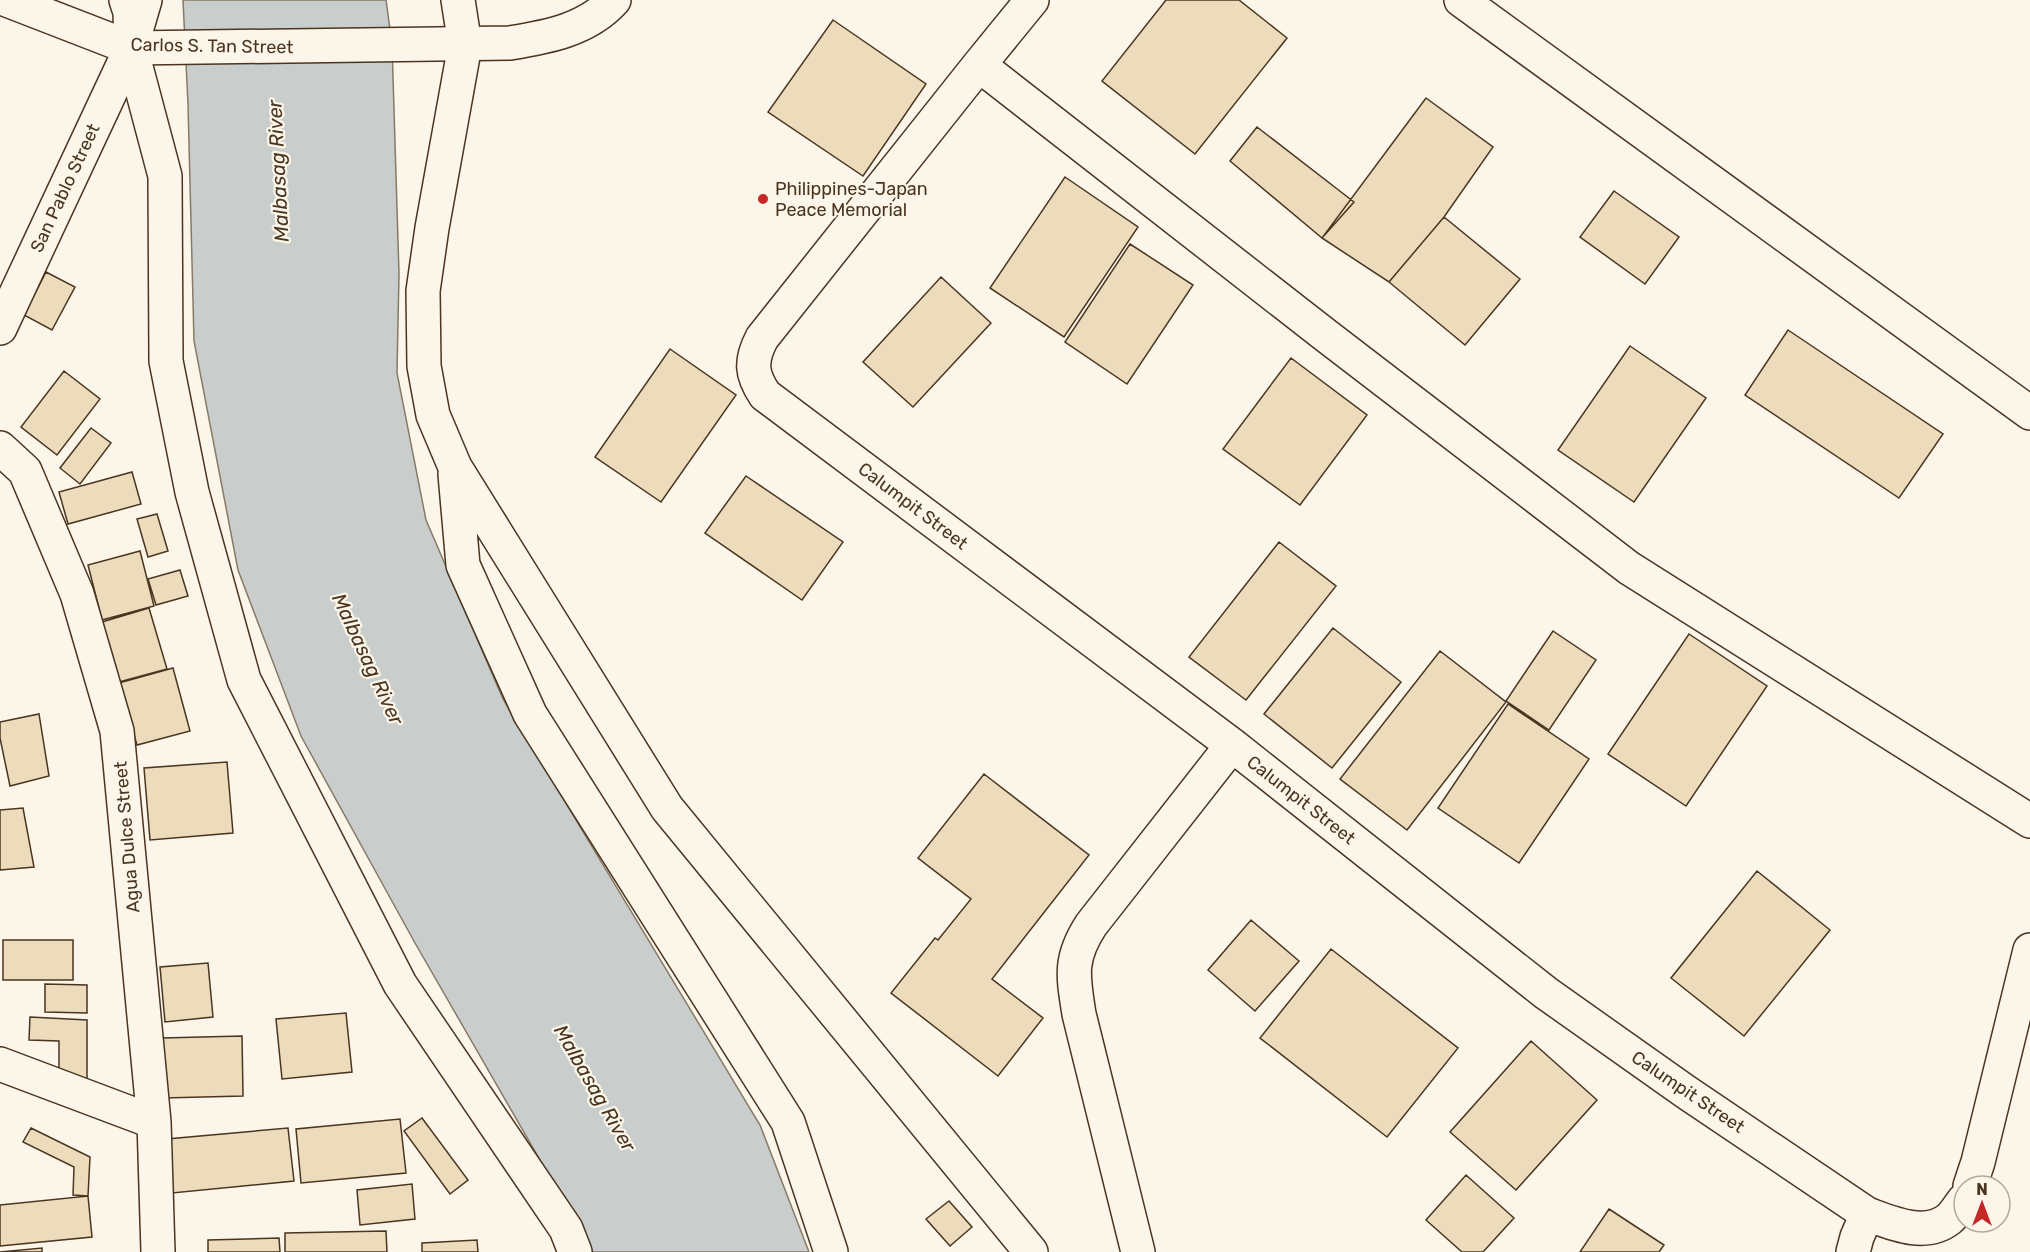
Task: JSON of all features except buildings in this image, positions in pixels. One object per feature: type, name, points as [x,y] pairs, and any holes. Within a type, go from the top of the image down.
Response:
[{"type":"street","name":"Carlos S. Tan Street","points":[[7,0],[131,48],[510,43],[546,37],[576,27],[604,10],[614,0]]},
{"type":"street","points":[[126,0],[130,12],[131,48],[165,176],[166,361],[192,492],[244,680],[400,984],[566,1229],[575,1252]]},
{"type":"street","name":"San Pablo Street","points":[[0,328],[131,48],[145,0]]},
{"type":"street","points":[[458,0],[465,45],[423,291],[423,366],[434,415],[455,467],[668,808],[1031,1252]]},
{"type":"street","points":[[1032,0],[979,65],[1629,568],[2030,821]]},
{"type":"street","points":[[1461,0],[2030,413]]},
{"type":"street","name":"Calumpit Street","points":[[979,65],[762,338],[755,352],[753,367],[757,382],[765,396],[1232,745],[1546,993],[1686,1092],[1867,1214],[1899,1225],[1926,1228],[1949,1219],[1952,1215]]},
{"type":"street","name":"Agua Dulce Street","points":[[0,448],[25,471],[77,594],[117,731],[154,1122],[158,1252]]},
{"type":"street","points":[[455,467],[464,565],[530,714],[788,1122],[831,1252]]},
{"type":"street","points":[[1138,1252],[1079,1014],[1074,964],[1079,943],[1091,925],[1232,745]]},
{"type":"street","points":[[1974,1174],[2030,950]]},
{"type":"street","points":[[0,1064],[154,1122]]},
{"type":"street","points":[[1853,1252],[1867,1214]]},
{"type":"water","name":"Malbasag River","points":[[183,0],[386,0],[392,44],[399,274],[397,373],[426,520],[503,699],[760,1125],[809,1252],[593,1252],[415,943],[301,736],[238,570],[194,341]]},
{"type":"place","name":"Philippines-Japan Peace Memorial","points":[[763,199]]}]
